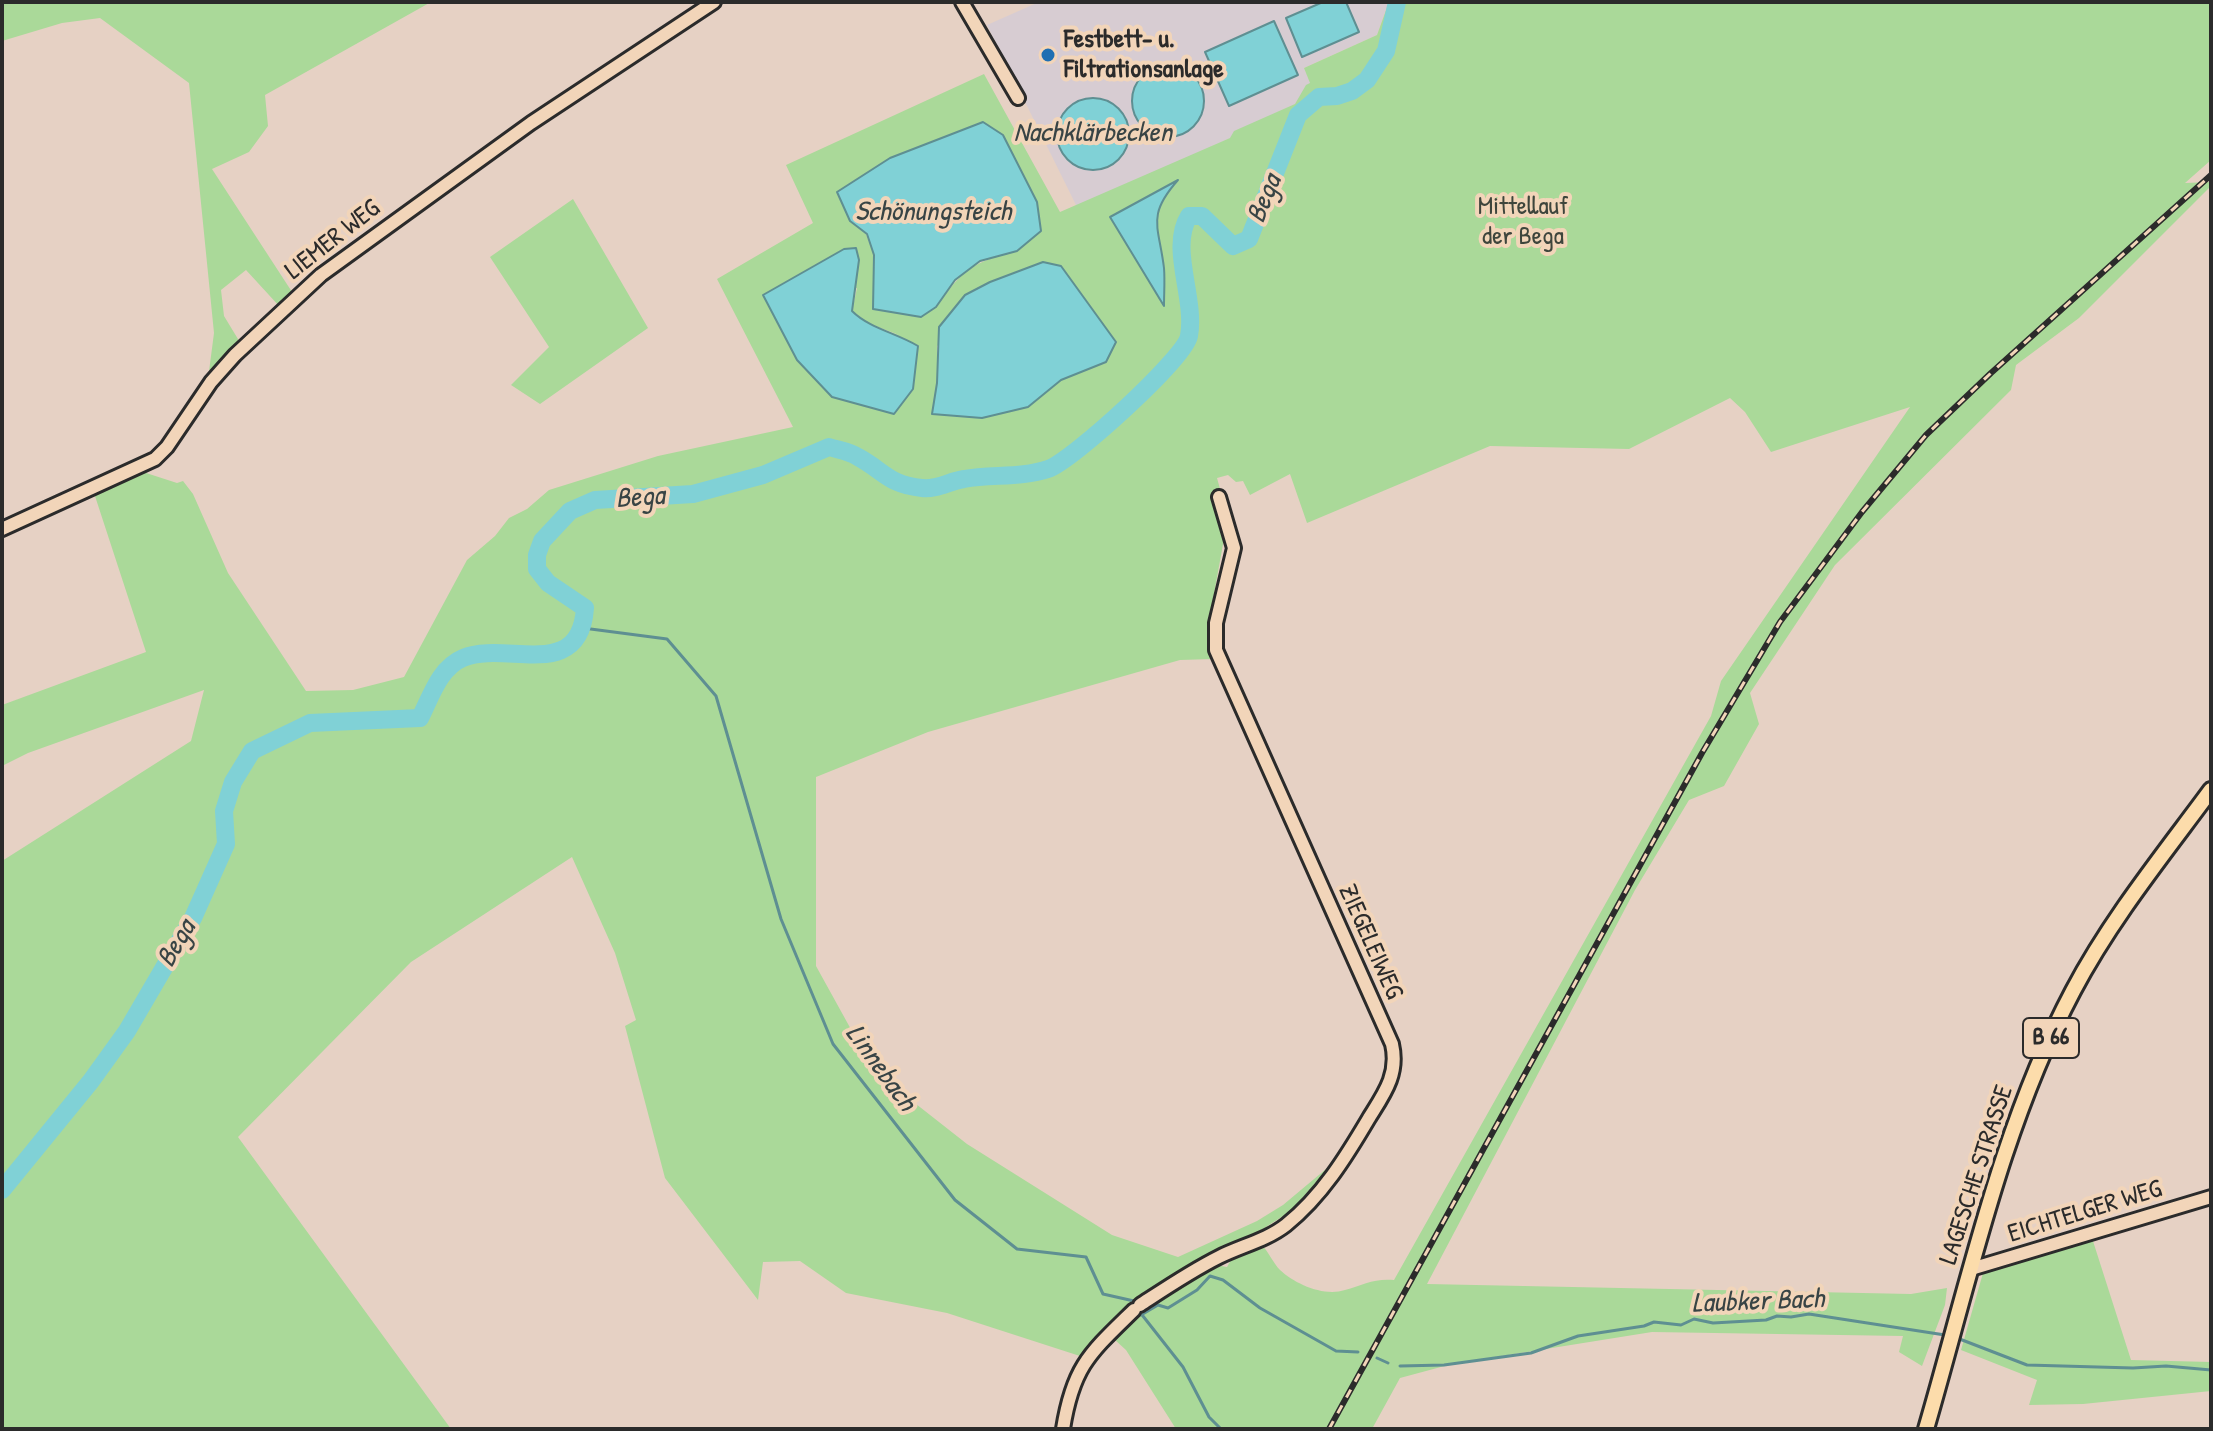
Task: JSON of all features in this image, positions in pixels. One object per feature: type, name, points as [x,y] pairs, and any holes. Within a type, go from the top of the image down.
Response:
[{"type":"main road","name":"LAGESCHE STRASSE","points":[[1926,1429],[1971,1269],[2019,1116],[2072,993],[2128,902],[2211,790]]},
{"type":"street","name":"LIEMER WEG","points":[[2,529],[155,459],[167,447],[211,382],[235,355],[321,275],[531,123],[714,2]]},
{"type":"street","points":[[962,2],[1018,98]]},
{"type":"street","name":"ZIEGELEIWEG","points":[[1063,1429],[1070,1393],[1081,1365],[1137,1308],[1176,1281],[1273,1233],[1303,1210],[1347,1155],[1392,1079],[1396,1058],[1216,650],[1216,623],[1234,548],[1219,497]]},
{"type":"street","name":"EICHTELGER WEG","points":[[1971,1269],[2211,1197]]},
{"type":"shaded area","points":[[1039,2],[1389,2],[1377,35],[1304,68],[1318,99],[1077,207],[987,25]]},
{"type":"green space","points":[[2,2],[431,2],[265,95],[268,126],[249,152],[212,169],[294,295],[280,307],[246,270],[221,290],[224,316],[241,344],[208,379],[214,333],[189,83],[100,18],[62,23],[2,41]]},
{"type":"green space","name":"Mittellauf der Bega","points":[[1389,2],[2211,2],[2211,160],[2185,183],[2211,182],[2211,186],[2079,318],[2016,365],[2011,390],[1835,565],[1750,693],[1759,724],[1724,786],[1689,800],[1635,890],[1427,1284],[1911,1294],[1947,1288],[1945,1305],[1922,1366],[1899,1352],[1903,1336],[1652,1332],[1452,1364],[1400,1378],[1372,1429],[1176,1429],[1126,1350],[1115,1340],[1135,1317],[1128,1308],[1083,1357],[947,1313],[846,1293],[800,1261],[763,1262],[758,1300],[665,1178],[625,1026],[636,1020],[615,953],[572,857],[411,962],[238,1137],[451,1429],[2,1429],[2,861],[191,741],[204,690],[28,753],[2,766],[2,705],[146,652],[94,493],[143,472],[177,483],[183,481],[193,494],[228,573],[306,691],[353,690],[404,677],[467,560],[495,536],[509,518],[527,509],[549,490],[658,456],[793,427],[717,279],[813,223],[786,165],[984,74],[1060,212],[1230,138],[1234,131],[1295,104],[1310,83],[1304,68],[1377,35]],"holes":[[[983,122],[1017,251],[989,259],[970,269],[954,283],[936,307],[873,309],[874,255],[866,234],[890,158]],[[1164,195],[1155,220],[1164,272],[1163,304],[1110,217]],[[1061,266],[1090,307],[1079,372],[1061,380],[1028,407],[932,414],[937,383],[937,346]],[[857,288],[852,311],[862,321],[899,335],[763,295]],[[1730,398],[1745,412],[1771,452],[1910,407],[1721,681],[1711,716],[1394,1280],[1375,1281],[1337,1292],[1319,1290],[1286,1275],[1261,1244],[1231,1260],[1227,1267],[1198,1262],[1258,1232],[1291,1211],[1332,1164],[1283,1205],[1257,1221],[1178,1257],[1112,1235],[967,1144],[874,1071],[816,966],[816,777],[928,732],[1180,660],[1213,659],[1207,633],[1225,533],[1225,507],[1217,478],[1228,475],[1236,482],[1243,481],[1250,495],[1290,474],[1307,523],[1490,446],[1629,449]]]},
{"type":"green space","points":[[573,199],[648,328],[540,404],[511,385],[549,347],[490,257]]},
{"type":"green space","points":[[2092,1238],[2131,1360],[2211,1362],[2211,1391],[2083,1404],[2029,1405],[2037,1380],[1961,1350],[1983,1273]]},
{"type":"water","points":[[1323,2],[1346,2],[1359,32],[1302,57],[1286,18]]},
{"type":"water","points":[[1274,21],[1298,75],[1229,106],[1205,52]]},
{"type":"water","name":"Nachklärbecken","points":[[1168,65],[1194,75],[1204,101],[1194,127],[1168,137],[1142,127],[1132,101],[1142,75]]},
{"type":"water","name":"Nachklärbecken","points":[[1093,98],[1119,108],[1129,134],[1119,160],[1093,170],[1067,160],[1057,134],[1067,108]]},
{"type":"water","name":"Schönungsteich","points":[[983,122],[1003,135],[1037,202],[1041,231],[1017,251],[980,261],[955,280],[936,307],[921,317],[873,309],[874,255],[867,234],[850,221],[837,192],[890,158]]},
{"type":"water","points":[[1178,180],[1162,203],[1157,222],[1164,268],[1164,306],[1110,217]]},
{"type":"water","name":"Schönungsteich","points":[[856,248],[859,260],[852,311],[866,322],[918,346],[913,389],[894,414],[832,397],[797,360],[763,295],[844,249]]},
{"type":"water","name":"Schönungsteich","points":[[1043,262],[1061,266],[1116,342],[1106,362],[1061,380],[1028,407],[982,418],[932,414],[937,383],[939,327],[965,295]]},
{"type":"waterway","name":"Bega","points":[[2,1190],[91,1081],[127,1031],[193,918],[226,844],[224,811],[233,782],[252,751],[310,723],[420,718],[442,676],[463,658],[480,654],[556,652],[570,645],[580,631],[585,608],[548,583],[537,569],[537,555],[542,541],[570,511],[595,500],[693,494],[763,475],[829,447],[855,455],[894,481],[922,488],[959,480],[1038,472],[1061,462],[1149,386],[1183,348],[1189,336],[1190,321],[1182,258],[1184,229],[1189,216],[1202,216],[1233,246],[1249,239],[1298,115],[1319,97],[1352,91],[1367,80],[1386,51],[1397,2]]},
{"type":"waterway","name":"Linnebach","points":[[583,628],[667,639],[716,696],[781,919],[833,1044],[955,1200],[1017,1249],[1086,1257],[1103,1294],[1134,1301],[1136,1305]]},
{"type":"waterway","name":"Laubker Bach","points":[[1141,1315],[1158,1305],[1168,1308],[1197,1290],[1210,1276],[1223,1280],[1260,1308],[1336,1351],[1358,1352]]},
{"type":"waterway","name":"Linnebach","points":[[1139,1311],[1183,1367],[1209,1417],[1221,1429]]},
{"type":"waterway","name":"Laubker Bach","points":[[1400,1366],[1444,1365],[1531,1353],[1578,1336],[1654,1322],[1681,1325],[1694,1319],[1713,1323],[1809,1314],[1945,1335]]},
{"type":"waterway","name":"Laubker Bach","points":[[1957,1338],[2027,1365],[2166,1366],[2211,1370]]},
{"type":"waterway","name":"Laubker Bach","points":[[1377,1358],[1388,1363]]},
{"type":"railway","points":[[1329,1429],[1702,753],[1780,622],[1862,512],[1926,435],[2211,175]]},
{"type":"place","name":"Festbett- u. Filtrationsanlage","points":[[1048,55]]}]
